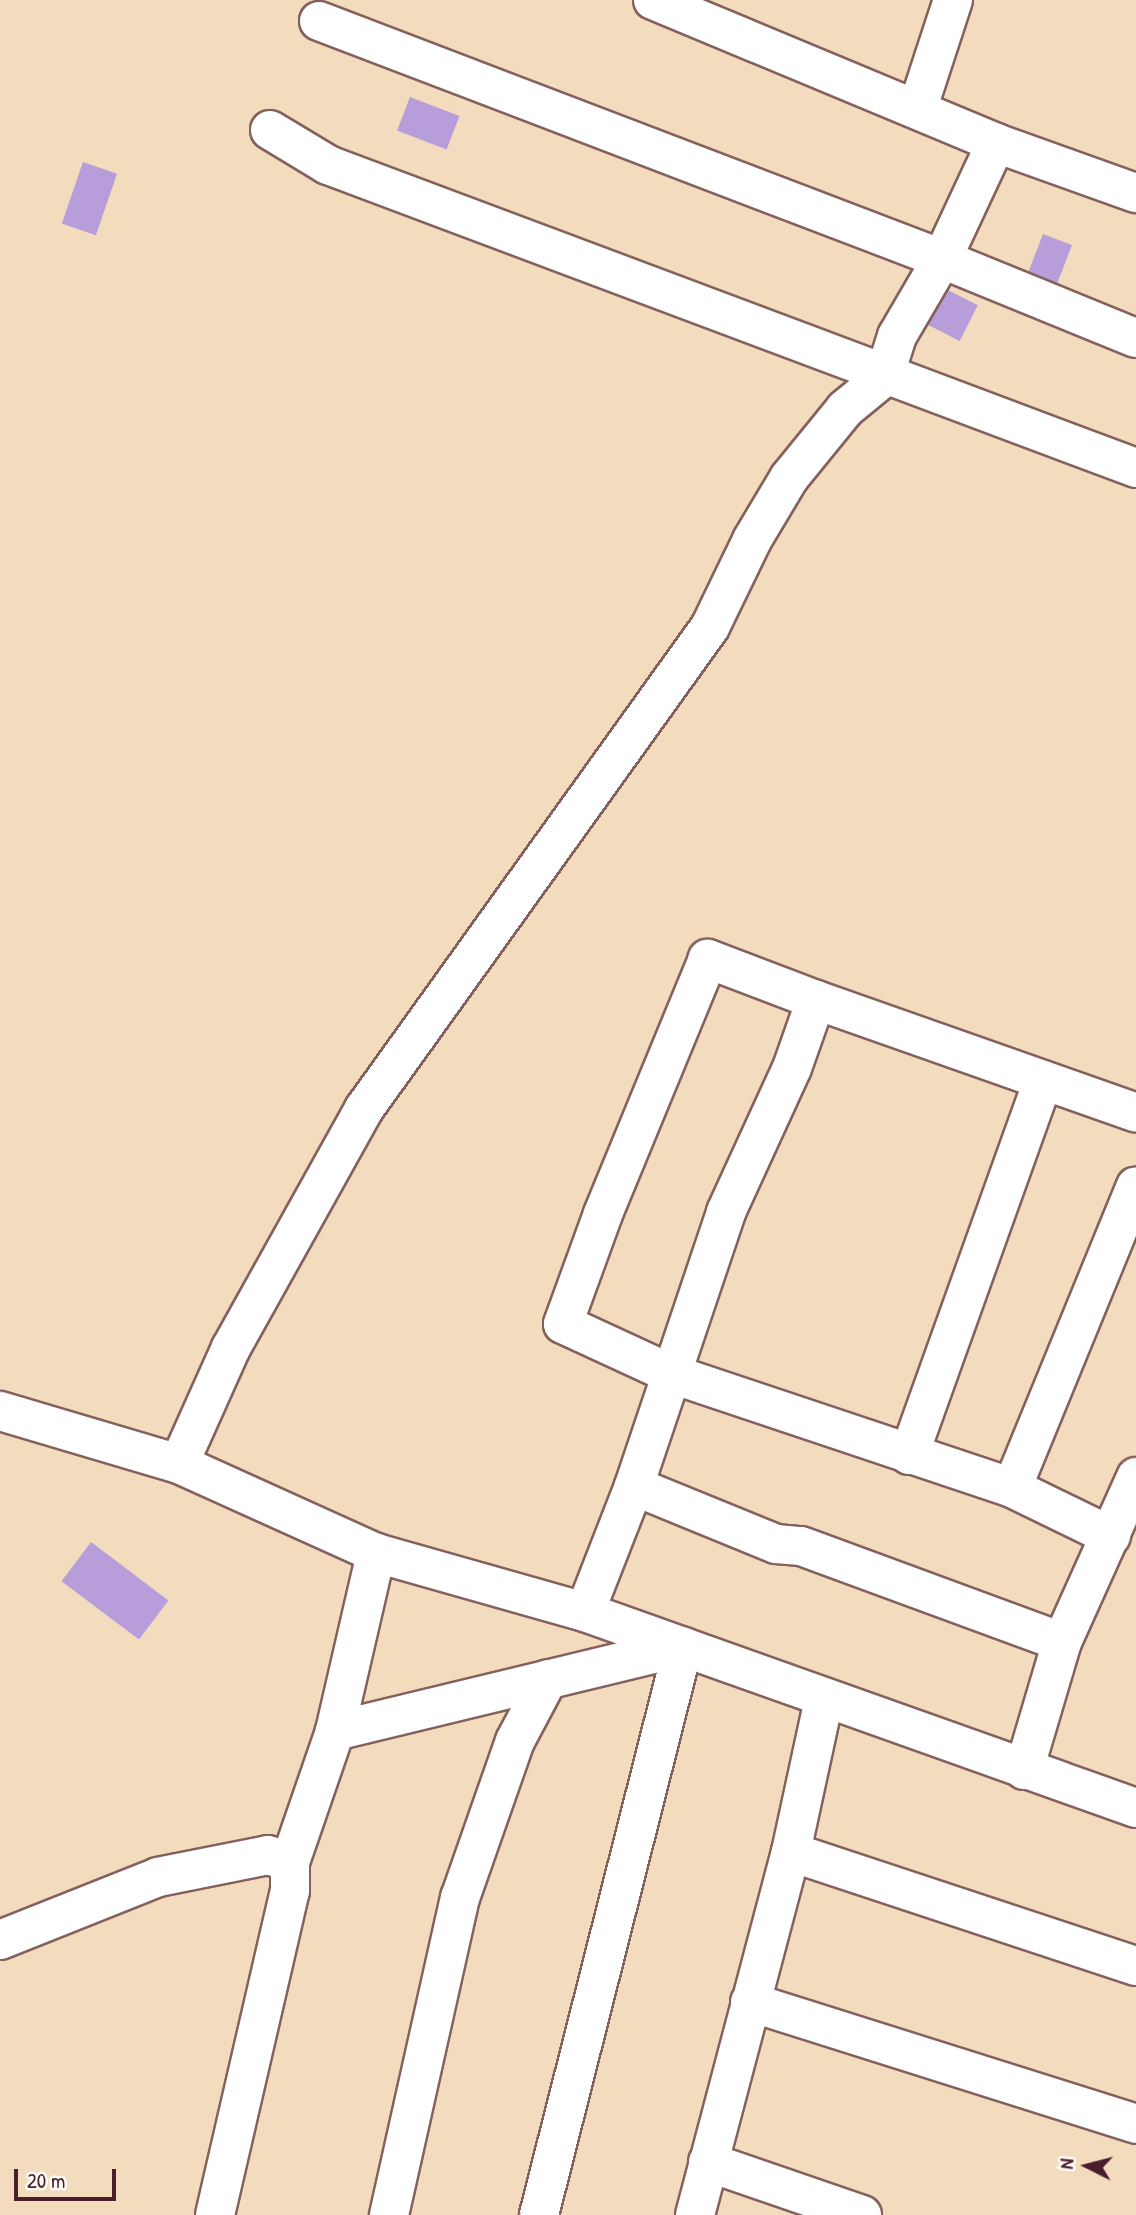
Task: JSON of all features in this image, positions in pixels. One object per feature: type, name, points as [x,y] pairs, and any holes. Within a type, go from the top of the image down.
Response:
[{"type":"street","points":[[653,0],[918,107],[996,143],[1136,193]]},
{"type":"street","points":[[918,107],[950,1]]},
{"type":"street","points":[[319,21],[942,259],[1136,338]]},
{"type":"street","points":[[270,130],[328,165],[884,377],[1136,468]]},
{"type":"street","points":[[179,1464],[231,1348],[364,1109],[710,627],[752,540],[789,478],[845,409],[884,377],[897,336],[942,259],[996,143]]},
{"type":"street","points":[[1111,1536],[1012,1488],[669,1373],[564,1324],[603,1214],[708,959],[1136,1113]]},
{"type":"street","points":[[585,1612],[634,1486],[669,1373],[726,1212],[792,1068],[816,1000]]},
{"type":"street","points":[[909,1455],[1043,1080]]},
{"type":"street","points":[[1012,1488],[1136,1186]]},
{"type":"street","points":[[0,1411],[179,1464],[376,1553],[585,1612],[1136,1808]]},
{"type":"street","points":[[1024,1770],[1062,1642],[1136,1477]]},
{"type":"street","points":[[634,1486],[776,1544],[801,1546],[1062,1642]]},
{"type":"street","points":[[215,2215],[290,1891],[290,1862],[335,1731],[376,1553]]},
{"type":"street","points":[[335,1731],[683,1647]]},
{"type":"street","points":[[539,2215],[683,1647]]},
{"type":"street","points":[[389,2215],[460,1898],[515,1741],[548,1679]]},
{"type":"street","points":[[695,2215],[791,1852],[824,1699]]},
{"type":"street","points":[[791,1852],[1136,1966]]},
{"type":"street","points":[[0,1940],[158,1877],[268,1855],[290,1862]]},
{"type":"street","points":[[750,2002],[1136,2123]]},
{"type":"street","points":[[708,2162],[862,2215]]},
{"type":"building","points":[[410,97],[459,116],[447,150],[397,131]]},
{"type":"building","points":[[83,162],[117,174],[96,235],[62,223]]},
{"type":"building","points":[[1043,234],[1072,245],[1054,293],[1025,282]]},
{"type":"building","points":[[944,288],[978,305],[960,341],[926,324]]},
{"type":"building","points":[[91,1542],[168,1600],[139,1640],[62,1581]]}]
